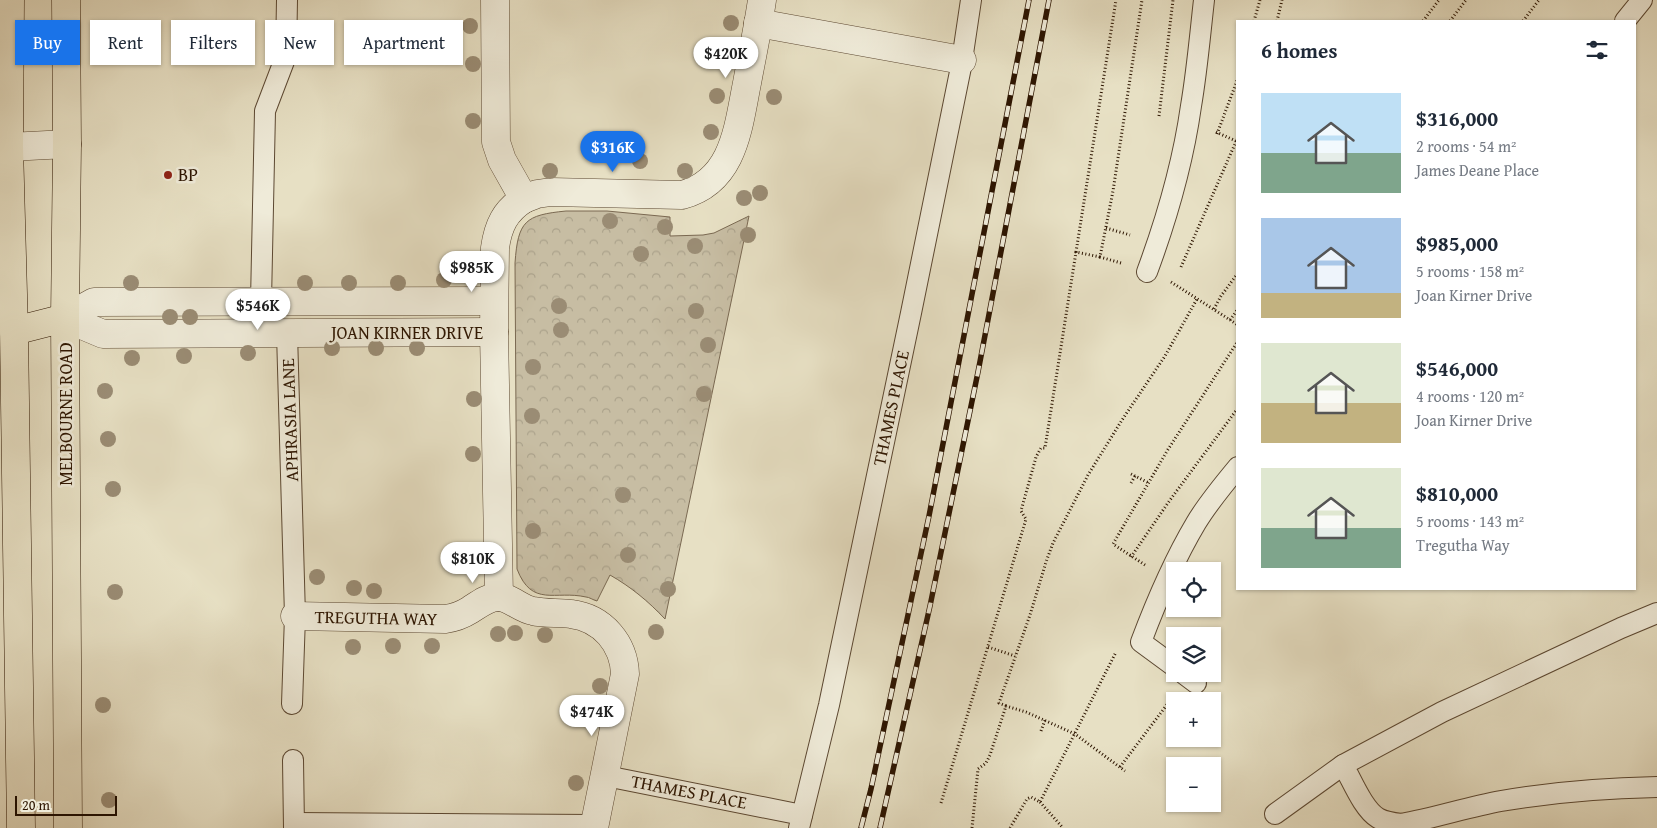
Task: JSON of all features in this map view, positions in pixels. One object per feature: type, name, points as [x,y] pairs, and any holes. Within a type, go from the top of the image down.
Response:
[{"type":"main road","points":[[10,0],[5,146],[14,331],[21,828]]},
{"type":"main road","name":"MELBOURNE ROAD","points":[[66,0],[65,318],[68,828]]},
{"type":"main road","points":[[14,331],[65,318]]},
{"type":"street","points":[[495,0],[496,142],[498,153],[524,198]]},
{"type":"street","points":[[595,826],[625,674],[624,661],[617,643],[601,626],[583,616],[534,612],[499,597],[493,301],[496,235],[500,225],[508,212],[524,198],[537,194],[551,192],[682,195],[691,193],[713,179],[732,148],[737,132],[760,12],[962,60]]},
{"type":"street","points":[[5,146],[67,144]]},
{"type":"street","name":"APHRASIA LANE","points":[[261,301],[287,333]]},
{"type":"street","name":"JOAN KIRNER DRIVE","points":[[65,318],[94,302],[493,301]]},
{"type":"street","name":"JOAN KIRNER DRIVE","points":[[65,318],[103,334],[494,332]]},
{"type":"street","name":"TREGUTHA WAY","points":[[296,616],[445,620],[463,614],[491,598],[499,597]]},
{"type":"lane","points":[[261,301],[265,112],[286,56],[287,0]]},
{"type":"lane","name":"THAMES PLACE","points":[[606,776],[800,821],[829,705],[909,323],[962,60],[971,0]]},
{"type":"lane","points":[[1148,272],[1161,234],[1181,158],[1192,106],[1204,0]]},
{"type":"lane","points":[[1626,20],[1642,0]]},
{"type":"lane","name":"APHRASIA LANE","points":[[287,333],[296,616],[292,704]]},
{"type":"lane","points":[[1166,660],[1141,642],[1175,562],[1197,522],[1236,470]]},
{"type":"lane","points":[[1276,814],[1343,765],[1442,712],[1657,613]]},
{"type":"lane","points":[[293,760],[294,825],[595,826]]},
{"type":"lane","points":[[1343,765],[1370,812],[1388,822],[1401,824],[1499,802],[1540,795],[1605,788],[1657,787]]},
{"type":"path","points":[[941,803],[1026,519],[1021,511],[1034,466],[1039,451],[1041,448],[1045,448],[1116,0]]},
{"type":"path","points":[[1100,257],[1142,0]]},
{"type":"path","points":[[1158,119],[1173,0]]},
{"type":"path","points":[[1254,20],[1260,0]]},
{"type":"path","points":[[1277,20],[1282,0]]},
{"type":"path","points":[[1424,20],[1439,0]]},
{"type":"path","points":[[1451,20],[1466,0]]},
{"type":"path","points":[[1524,20],[1539,0]]},
{"type":"path","points":[[1173,283],[1236,141]]},
{"type":"path","points":[[1106,228],[1133,236],[1135,229]]},
{"type":"path","points":[[1076,252],[1100,257],[1148,272],[1173,283],[1236,324]]},
{"type":"path","points":[[1214,309],[1236,276]]},
{"type":"path","points":[[1125,771],[1075,734],[1046,720],[999,703],[1036,597],[1049,552],[1060,529],[1088,475],[1165,356],[1198,299]]},
{"type":"path","points":[[1230,320],[1236,312]]},
{"type":"path","points":[[1151,569],[1113,544],[1167,451],[1236,344]]},
{"type":"path","points":[[1132,557],[1170,500],[1236,411]]},
{"type":"path","points":[[1131,483],[1133,475],[1149,482]]},
{"type":"path","points":[[1040,802],[1120,646]]},
{"type":"path","points":[[988,647],[1015,656]]},
{"type":"path","points":[[972,828],[978,769],[986,763],[990,755],[1006,706]]},
{"type":"path","points":[[1120,767],[1166,706]]},
{"type":"path","points":[[1041,731],[1046,720]]},
{"type":"path","points":[[1010,828],[1027,799],[1031,797],[1040,802],[1063,828]]},
{"type":"green space","points":[[566,211],[607,211],[670,217],[670,236],[714,233],[749,216],[665,619],[639,595],[610,575],[597,601],[575,595],[546,595],[537,593],[530,589],[523,581],[517,569],[516,249],[518,238],[526,223],[541,215]]},
{"type":"railway","points":[[861,828],[929,516],[1029,0]]},
{"type":"railway","points":[[880,828],[930,606],[978,372],[1049,0]]},
{"type":"place","name":"BP","points":[[168,175]]}]
